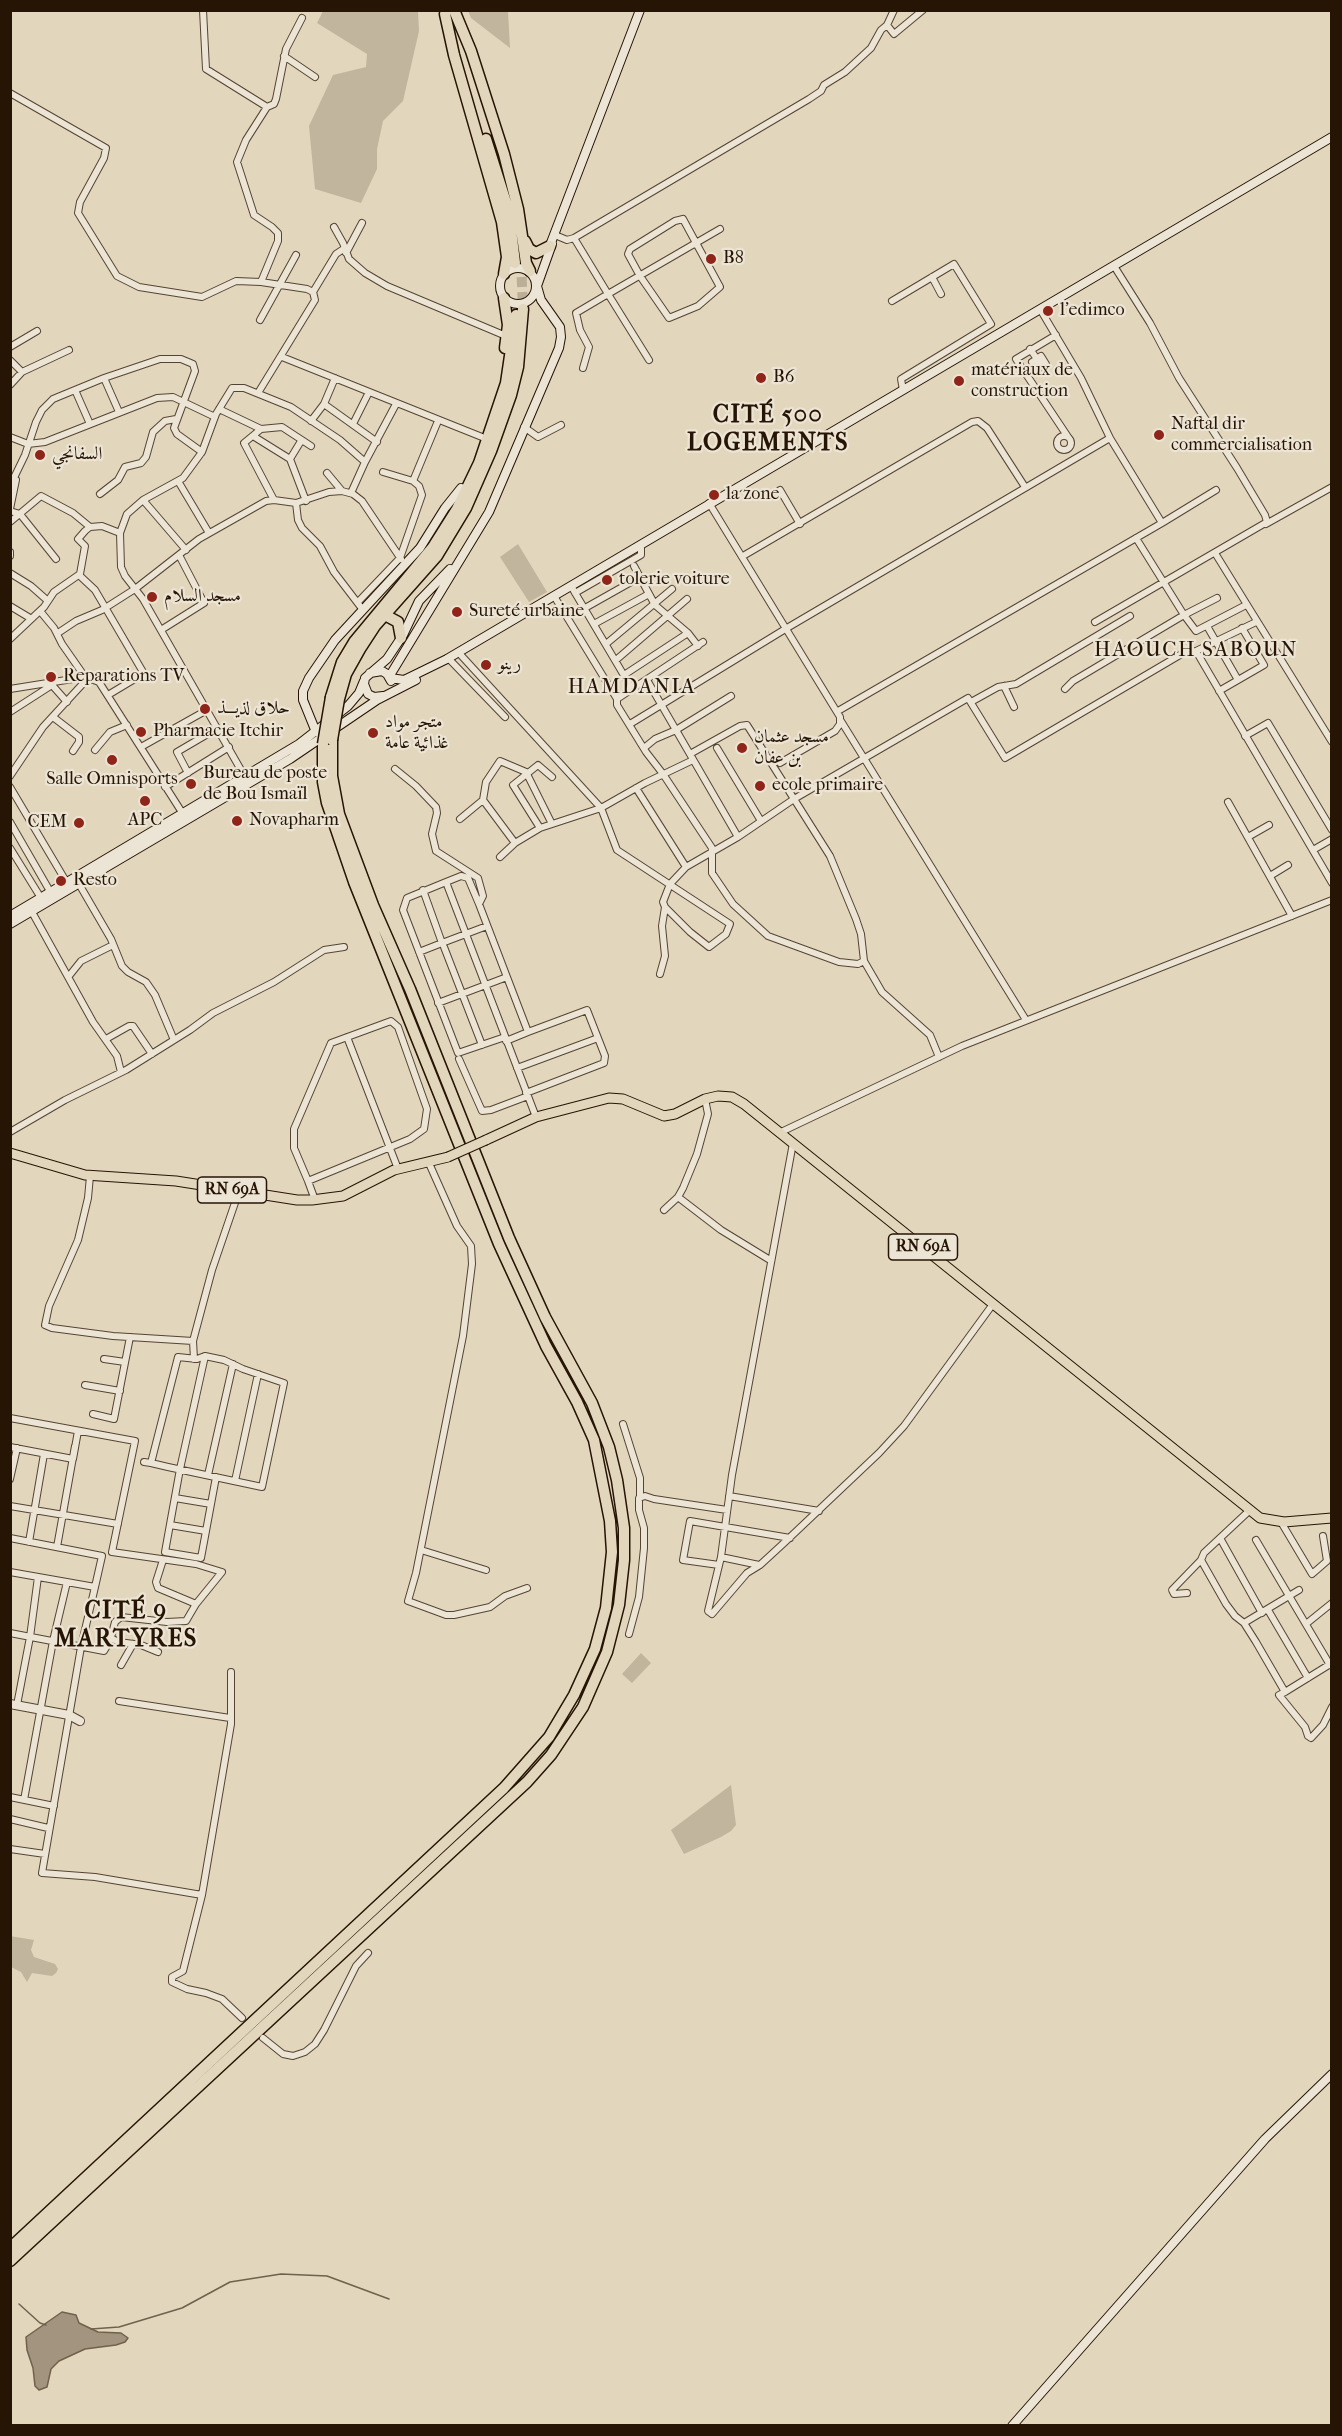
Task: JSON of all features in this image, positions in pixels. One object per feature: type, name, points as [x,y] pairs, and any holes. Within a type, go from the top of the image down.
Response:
[{"type":"highway","points":[[449,11],[471,51],[488,98],[511,177],[526,263],[531,273]]},
{"type":"highway","points":[[449,11],[509,212],[518,263]]},
{"type":"highway","points":[[449,11],[454,55],[502,222],[507,257],[504,274]]},
{"type":"highway","points":[[522,234],[533,252],[539,252],[552,241]]},
{"type":"highway","points":[[443,532],[482,437],[502,372],[508,325],[504,298]]},
{"type":"highway","points":[[10,2248],[504,1788],[549,1737],[574,1695],[595,1649],[606,1608],[612,1552],[610,1521],[594,1440],[499,1244],[354,882],[327,803],[324,782],[327,742],[342,662],[360,633],[414,571],[443,532],[467,488],[498,408],[522,306]]},
{"type":"highway","points":[[335,698],[351,664],[370,634],[437,556],[461,519],[491,451],[518,367],[522,306]]},
{"type":"highway","points":[[385,615],[398,622],[401,638]]},
{"type":"highway","points":[[10,2261],[527,1782],[551,1755],[584,1707],[607,1652],[619,1605],[624,1528],[617,1480],[609,1447],[592,1403],[545,1317],[513,1246],[410,989],[373,905],[339,814],[327,742]]},
{"type":"main road","points":[[522,306],[534,295],[552,241],[640,10]]},
{"type":"main road","points":[[10,924],[290,759],[384,696],[418,679],[448,658],[554,596],[573,589],[616,564],[629,560],[641,544],[709,503],[1332,137]]},
{"type":"main road","points":[[531,273],[541,266],[552,241]]},
{"type":"main road","points":[[364,681],[366,691],[378,698],[384,696],[391,688],[390,677],[468,549],[499,493],[561,341],[561,333],[556,320],[541,300],[531,273],[516,267],[504,274],[500,283],[504,298],[522,306],[539,304],[556,320]]},
{"type":"main road","points":[[315,732],[303,700],[306,685],[335,640],[361,606],[402,561],[420,548],[445,508],[461,488]]},
{"type":"main road","points":[[10,916],[245,777],[315,732],[348,706],[359,693],[370,673],[384,662],[401,638],[422,597],[468,549]]},
{"type":"main road","points":[[370,673],[382,671],[390,677],[404,680],[448,658]]},
{"type":"main road","name":"RN 69A","points":[[10,1153],[90,1176],[176,1181],[297,1200],[315,1200],[343,1196],[398,1169],[448,1157],[536,1117],[609,1098],[623,1099],[654,1113],[675,1114],[705,1099],[718,1096],[732,1097],[793,1143],[1260,1518],[1281,1522],[1332,1518]]},
{"type":"main road","points":[[1012,2426],[1265,2139],[1332,2074]]},
{"type":"street","points":[[203,10],[206,69],[267,107]]},
{"type":"street","points":[[552,241],[574,238],[821,91],[824,84],[845,72],[871,48],[894,10]]},
{"type":"street","points":[[887,25],[894,34],[923,10]]},
{"type":"street","points":[[261,282],[279,241],[278,233],[254,215],[237,162],[246,140],[267,107],[274,104],[284,56],[302,18]]},
{"type":"street","points":[[284,56],[315,77]]},
{"type":"street","points":[[10,93],[106,148],[104,158],[80,202],[78,213],[117,276],[139,287],[202,297],[236,281],[261,282],[313,292]]},
{"type":"street","points":[[683,219],[720,287],[698,306],[669,318],[640,276],[629,258],[630,249],[675,220],[683,219]]},
{"type":"street","points":[[258,393],[315,300],[313,292],[336,254],[345,251],[362,223]]},
{"type":"street","points":[[334,227],[353,264],[387,286],[506,336]]},
{"type":"street","points":[[583,368],[589,347],[580,330],[576,314],[720,229]]},
{"type":"street","points":[[574,238],[649,360]]},
{"type":"street","points":[[260,320],[296,255]]},
{"type":"street","points":[[892,301],[956,264],[992,324],[901,379],[903,390]]},
{"type":"street","points":[[1114,266],[1150,323],[1179,378],[1265,515],[1266,525]]},
{"type":"street","points":[[932,277],[941,294]]},
{"type":"street","points":[[1040,309],[1081,378],[1110,438],[1162,523]]},
{"type":"street","points":[[10,347],[38,330]]},
{"type":"street","points":[[1056,335],[1016,359],[1068,436]]},
{"type":"street","points":[[1030,349],[1036,359],[1032,362],[1036,369],[1041,367]]},
{"type":"street","points":[[10,386],[22,372],[69,350]]},
{"type":"street","points":[[282,357],[482,437]]},
{"type":"street","points":[[10,486],[42,410],[53,399],[104,378],[160,359],[182,359],[193,364],[195,370],[176,419],[175,431],[202,452]]},
{"type":"street","points":[[10,360],[22,372]]},
{"type":"street","points":[[104,378],[118,412]]},
{"type":"street","points":[[311,421],[324,404],[334,378]]},
{"type":"street","points":[[245,777],[161,630],[125,576],[121,567],[120,533],[127,514],[143,500],[188,473],[202,452],[215,417],[232,388],[244,388],[291,407],[340,440],[365,462]]},
{"type":"street","points":[[75,390],[90,424]]},
{"type":"street","points":[[353,424],[369,392]]},
{"type":"street","points":[[10,437],[28,444],[45,442],[157,398],[173,397],[215,417]]},
{"type":"street","points":[[324,404],[377,442]]},
{"type":"street","points":[[351,493],[396,404]]},
{"type":"street","points":[[219,409],[261,429],[282,427],[311,446]]},
{"type":"street","points":[[100,494],[118,480],[125,467],[141,463],[146,457],[153,432],[165,421],[176,419]]},
{"type":"street","points":[[413,481],[438,420]]},
{"type":"street","points":[[743,556],[972,422],[982,423],[987,428],[1025,487]]},
{"type":"street","points":[[524,428],[538,437],[561,424]]},
{"type":"street","points":[[261,429],[244,442],[244,446],[274,500]]},
{"type":"street","points":[[253,436],[290,459],[306,501]]},
{"type":"street","points":[[630,723],[1110,438]]},
{"type":"street","points":[[290,459],[301,441]]},
{"type":"street","points":[[383,472],[413,481],[419,486],[422,495],[402,561]]},
{"type":"street","points":[[327,473],[342,491]]},
{"type":"street","points":[[16,476],[10,510],[20,514],[56,560]]},
{"type":"street","points":[[178,481],[209,533]]},
{"type":"street","points":[[1095,622],[1332,487]]},
{"type":"street","points":[[780,490],[800,524]]},
{"type":"street","points":[[838,711],[1216,490]]},
{"type":"street","points":[[58,633],[76,621],[106,608],[209,533],[266,501],[296,503],[329,492],[351,493],[362,501],[402,561]]},
{"type":"street","points":[[10,522],[41,496],[73,513],[90,527]]},
{"type":"street","points":[[143,500],[186,550]]},
{"type":"street","points":[[296,503],[298,520],[302,528],[320,546],[334,572],[361,606]]},
{"type":"street","points":[[709,503],[1026,1020]]},
{"type":"street","points":[[11,638],[40,611],[60,586],[79,575],[85,546],[78,539],[90,527],[102,526],[120,533]]},
{"type":"street","points":[[1136,538],[1196,631],[1246,605]]},
{"type":"street","points":[[1215,554],[1332,742]]},
{"type":"street","points":[[161,630],[204,603],[179,555]]},
{"type":"street","points":[[617,699],[701,644],[656,604],[629,560]]},
{"type":"street","points":[[10,573],[31,586],[48,601]]},
{"type":"street","points":[[79,575],[95,590],[143,672],[108,695]]},
{"type":"street","points":[[585,608],[640,577]]},
{"type":"street","points":[[573,589],[633,689]]},
{"type":"street","points":[[606,644],[672,589]]},
{"type":"street","points":[[594,624],[649,594]]},
{"type":"street","points":[[554,596],[617,699],[617,705],[712,848],[712,873],[733,904],[768,936],[839,962],[858,964],[864,961]]},
{"type":"street","points":[[1065,689],[1073,681],[1217,598]]},
{"type":"street","points":[[616,660],[687,599]]},
{"type":"street","points":[[10,606],[30,618]]},
{"type":"street","points":[[40,611],[58,633],[62,644],[87,677],[99,682],[183,814]]},
{"type":"street","points":[[971,702],[1004,686],[1016,684],[1130,616]]},
{"type":"street","points":[[660,974],[665,956],[662,926],[665,907],[663,902],[670,884],[686,867],[738,837],[794,799],[968,698],[1005,758],[1185,652],[1196,651],[1256,622]]},
{"type":"street","points":[[1207,626],[1214,642],[1238,680]]},
{"type":"street","points":[[1219,691],[1264,665],[1242,628]]},
{"type":"street","points":[[624,675],[688,633]]},
{"type":"street","points":[[1196,651],[1332,883]]},
{"type":"street","points":[[458,652],[601,808],[618,850],[730,924],[726,934],[709,947],[665,907]]},
{"type":"street","points":[[448,658],[506,717]]},
{"type":"street","points":[[10,689],[87,677]]},
{"type":"street","points":[[10,776],[43,727],[68,702],[87,677]]},
{"type":"street","points":[[646,680],[738,837]]},
{"type":"street","points":[[51,684],[68,702]]},
{"type":"street","points":[[10,712],[51,684]]},
{"type":"street","points":[[1004,686],[1014,707]]},
{"type":"street","points":[[644,748],[655,739],[676,730],[731,696]]},
{"type":"street","points":[[141,747],[207,710]]},
{"type":"street","points":[[53,717],[79,737],[80,742],[73,751]]},
{"type":"street","points":[[780,763],[835,731],[841,721]]},
{"type":"street","points":[[1245,736],[1268,723],[1332,830]]},
{"type":"street","points":[[95,750],[110,732],[127,725]]},
{"type":"street","points":[[500,857],[515,843],[551,822],[601,808],[663,774],[740,726],[747,725],[830,856],[861,934],[864,961],[882,992],[930,1035],[939,1056]]},
{"type":"street","points":[[188,773],[177,752],[206,735]]},
{"type":"street","points":[[165,787],[229,747]]},
{"type":"street","points":[[717,748],[761,821]]},
{"type":"street","points":[[10,759],[15,767]]},
{"type":"street","points":[[460,819],[483,800],[486,782],[500,761],[527,774],[551,822]]},
{"type":"street","points":[[540,828],[513,785],[538,765],[552,777]]},
{"type":"street","points":[[395,769],[436,807],[437,813],[432,834],[435,849],[439,854],[474,873],[478,878],[483,896],[479,904]]},
{"type":"street","points":[[10,787],[66,883]]},
{"type":"street","points":[[636,788],[686,867]]},
{"type":"street","points":[[483,800],[515,843]]},
{"type":"street","points":[[1228,802],[1293,916]]},
{"type":"street","points":[[10,822],[51,893]]},
{"type":"street","points":[[1248,837],[1269,825]]},
{"type":"street","points":[[1312,850],[1332,839]]},
{"type":"street","points":[[10,848],[41,898]]},
{"type":"street","points":[[1270,876],[1288,865]]},
{"type":"street","points":[[459,1059],[482,1111],[491,1110],[604,1063],[605,1056],[587,1010],[528,1032],[458,1053],[403,910],[408,898],[423,890],[461,876],[468,878],[528,1032]]},
{"type":"street","points":[[446,882],[536,1117]]},
{"type":"street","points":[[79,884],[122,966],[146,982],[154,995],[174,1040]]},
{"type":"street","points":[[423,890],[482,1046]]},
{"type":"street","points":[[779,1133],[939,1056],[1332,900]]},
{"type":"street","points":[[32,912],[93,1022],[119,1060],[121,1072]]},
{"type":"street","points":[[419,952],[443,945],[487,926]]},
{"type":"street","points":[[69,976],[81,961],[113,945]]},
{"type":"street","points":[[10,1132],[65,1100],[121,1072],[213,1013],[274,982],[324,950],[344,947]]},
{"type":"street","points":[[438,1003],[507,977]]},
{"type":"street","points":[[308,1181],[410,1139],[424,1129],[427,1109],[398,1027],[391,1021],[331,1043],[294,1129],[294,1148],[315,1200]]},
{"type":"street","points":[[106,1039],[133,1026],[152,1054]]},
{"type":"street","points":[[346,1037],[398,1169]]},
{"type":"street","points":[[517,1068],[598,1038]]},
{"type":"street","points":[[664,1210],[678,1197],[697,1154],[708,1114],[705,1099]]},
{"type":"street","points":[[793,1143],[770,1260],[729,1496],[721,1557],[708,1611],[712,1614],[747,1573],[760,1565],[790,1538],[879,1453],[904,1426],[993,1304]]},
{"type":"street","points":[[428,1161],[457,1226],[471,1246],[472,1264],[462,1336],[421,1550],[408,1601],[442,1614],[454,1616],[468,1611],[486,1609],[505,1596],[527,1588]]},
{"type":"street","points":[[90,1176],[88,1198],[78,1240],[49,1305],[45,1325],[52,1328],[130,1337],[193,1341]]},
{"type":"street","points":[[194,1359],[193,1341],[212,1270],[238,1191]]},
{"type":"street","points":[[678,1197],[721,1230],[770,1260]]},
{"type":"street","points":[[93,1414],[114,1419],[130,1337]]},
{"type":"street","points":[[205,1356],[180,1469],[165,1552],[201,1558],[216,1477]]},
{"type":"street","points":[[144,1462],[262,1487],[284,1383],[205,1356],[194,1359],[178,1357],[152,1463]]},
{"type":"street","points":[[104,1359],[125,1362]]},
{"type":"street","points":[[208,1475],[232,1364]]},
{"type":"street","points":[[235,1481],[258,1374]]},
{"type":"street","points":[[85,1385],[120,1391]]},
{"type":"street","points":[[10,1418],[135,1441],[112,1552]]},
{"type":"street","points":[[623,1424],[640,1478],[638,1501],[644,1528],[639,1597],[629,1634]]},
{"type":"street","points":[[57,1547],[78,1431]]},
{"type":"street","points":[[73,1459],[75,1446]]},
{"type":"street","points":[[10,1479],[14,1447],[73,1459]]},
{"type":"street","points":[[29,1542],[44,1454]]},
{"type":"street","points":[[640,1496],[728,1510]]},
{"type":"street","points":[[729,1496],[819,1511]]},
{"type":"street","points":[[175,1498],[211,1504]]},
{"type":"street","points":[[10,1506],[118,1524]]},
{"type":"street","points":[[1187,1593],[1174,1594],[1172,1590],[1201,1560],[1204,1553],[1250,1510]]},
{"type":"street","points":[[719,1565],[683,1560],[690,1521],[790,1538]]},
{"type":"street","points":[[1281,1522],[1312,1574],[1327,1561],[1323,1536]]},
{"type":"street","points":[[170,1525],[206,1531]]},
{"type":"street","points":[[10,1538],[102,1556],[112,1552],[196,1564],[222,1572],[184,1623],[121,1617],[115,1622],[104,1651],[10,1633]]},
{"type":"street","points":[[1220,1538],[1308,1678]]},
{"type":"street","points":[[1256,1540],[1331,1664],[1279,1695],[1311,1738],[1323,1725],[1332,1707]]},
{"type":"street","points":[[421,1550],[486,1570]]},
{"type":"street","points":[[102,1556],[81,1647],[42,1873],[95,1877],[202,1895]]},
{"type":"street","points":[[721,1557],[760,1565]]},
{"type":"street","points":[[163,1560],[156,1582],[158,1588],[196,1605]]},
{"type":"street","points":[[1201,1560],[1226,1604],[1244,1623],[1285,1692]]},
{"type":"street","points":[[10,1581],[11,1572],[95,1587]]},
{"type":"street","points":[[38,1577],[30,1637],[14,1704],[69,1715],[80,1721]]},
{"type":"street","points":[[24,1800],[53,1641],[67,1582]]},
{"type":"street","points":[[1244,1623],[1299,1590]]},
{"type":"street","points":[[1306,1624],[1332,1603]]},
{"type":"street","points":[[110,1638],[158,1652]]},
{"type":"street","points":[[121,1665],[133,1644]]},
{"type":"street","points":[[231,1671],[231,1724],[202,1895],[183,1971],[172,1977],[172,1982],[222,1999],[242,2018]]},
{"type":"street","points":[[119,1701],[230,1718]]},
{"type":"street","points":[[10,1797],[54,1806]]},
{"type":"street","points":[[10,1819],[48,1828]]},
{"type":"street","points":[[10,1849],[45,1854]]},
{"type":"street","points":[[263,2038],[283,2054],[293,2056],[305,2052],[315,2044],[356,1966],[368,1953]]},
{"type":"shaded area","points":[[323,11],[418,11],[419,31],[403,101],[383,121],[377,149],[377,169],[361,203],[315,189],[309,126],[333,75],[366,67],[367,54],[317,23]]},
{"type":"shaded area","points":[[468,11],[508,11],[510,48],[471,18]]},
{"type":"shaded area","points":[[518,544],[547,592],[529,602],[500,557]]},
{"type":"shaded area","points":[[641,1653],[651,1663],[632,1683],[622,1674]]},
{"type":"shaded area","points":[[731,1785],[736,1825],[721,1837],[684,1854],[671,1830]]},
{"type":"shaded area","points":[[10,1936],[34,1940],[31,1950],[34,1957],[55,1964],[58,1969],[56,1973],[52,1976],[32,1973],[27,1982],[21,1972],[11,1967]]},
{"type":"shaded area","points":[[62,2312],[76,2315],[79,2323],[98,2332],[121,2333],[128,2338],[125,2342],[116,2345],[85,2349],[59,2361],[51,2369],[47,2387],[39,2390],[35,2386],[26,2337]]},
{"type":"waterway","points":[[91,2329],[119,2327],[182,2308],[230,2282],[281,2274],[327,2276],[389,2299]]},
{"type":"waterway","points":[[19,2304],[40,2323],[46,2325]]},
{"type":"tunnel","points":[[521,262],[523,309]]},
{"type":"place","name":"B8","points":[[711,259]]},
{"type":"place","name":"l'edimco","points":[[1048,311]]},
{"type":"place","name":"B6","points":[[761,378]]},
{"type":"place","name":"matériaux de construction","points":[[959,381]]},
{"type":"place","name":"Naftal dir commercialisation","points":[[1159,435]]},
{"type":"place","name":"السفانجي","points":[[40,455]]},
{"type":"place","name":"la zone","points":[[714,495]]},
{"type":"place","name":"tolerie voiture","points":[[607,580]]},
{"type":"place","name":"مسجد السلام","points":[[152,597]]},
{"type":"place","name":"Sureté urbaine","points":[[457,612]]},
{"type":"place","name":"رينو","points":[[486,665]]},
{"type":"place","name":"Reparations TV","points":[[51,677]]},
{"type":"place","name":"حلاق لذيـــذ","points":[[205,709]]},
{"type":"place","name":"Pharmacie Itchir","points":[[141,732]]},
{"type":"place","name":"متجر مواد غذائية عامة","points":[[373,733]]},
{"type":"place","name":"مسجد عثمان بن عفان","points":[[742,748]]},
{"type":"place","name":"Salle Omnisports","points":[[112,760]]},
{"type":"place","name":"Bureau de poste de Bou Ismaïl","points":[[191,784]]},
{"type":"place","name":"ecole primaire","points":[[760,786]]},
{"type":"place","name":"APC","points":[[145,801]]},
{"type":"place","name":"Novapharm","points":[[237,821]]},
{"type":"place","name":"CEM","points":[[79,823]]},
{"type":"place","name":"Resto","points":[[61,881]]},
{"type":"district","name":"CITÉ 500 LOGEMENTS","points":[[768,430]]},
{"type":"district","name":"HAOUCH SABOUN","points":[[1196,651]]},
{"type":"district","name":"HAMDANIA","points":[[632,688]]},
{"type":"district","name":"CITÉ 9 MARTYRES","points":[[126,1626]]}]
